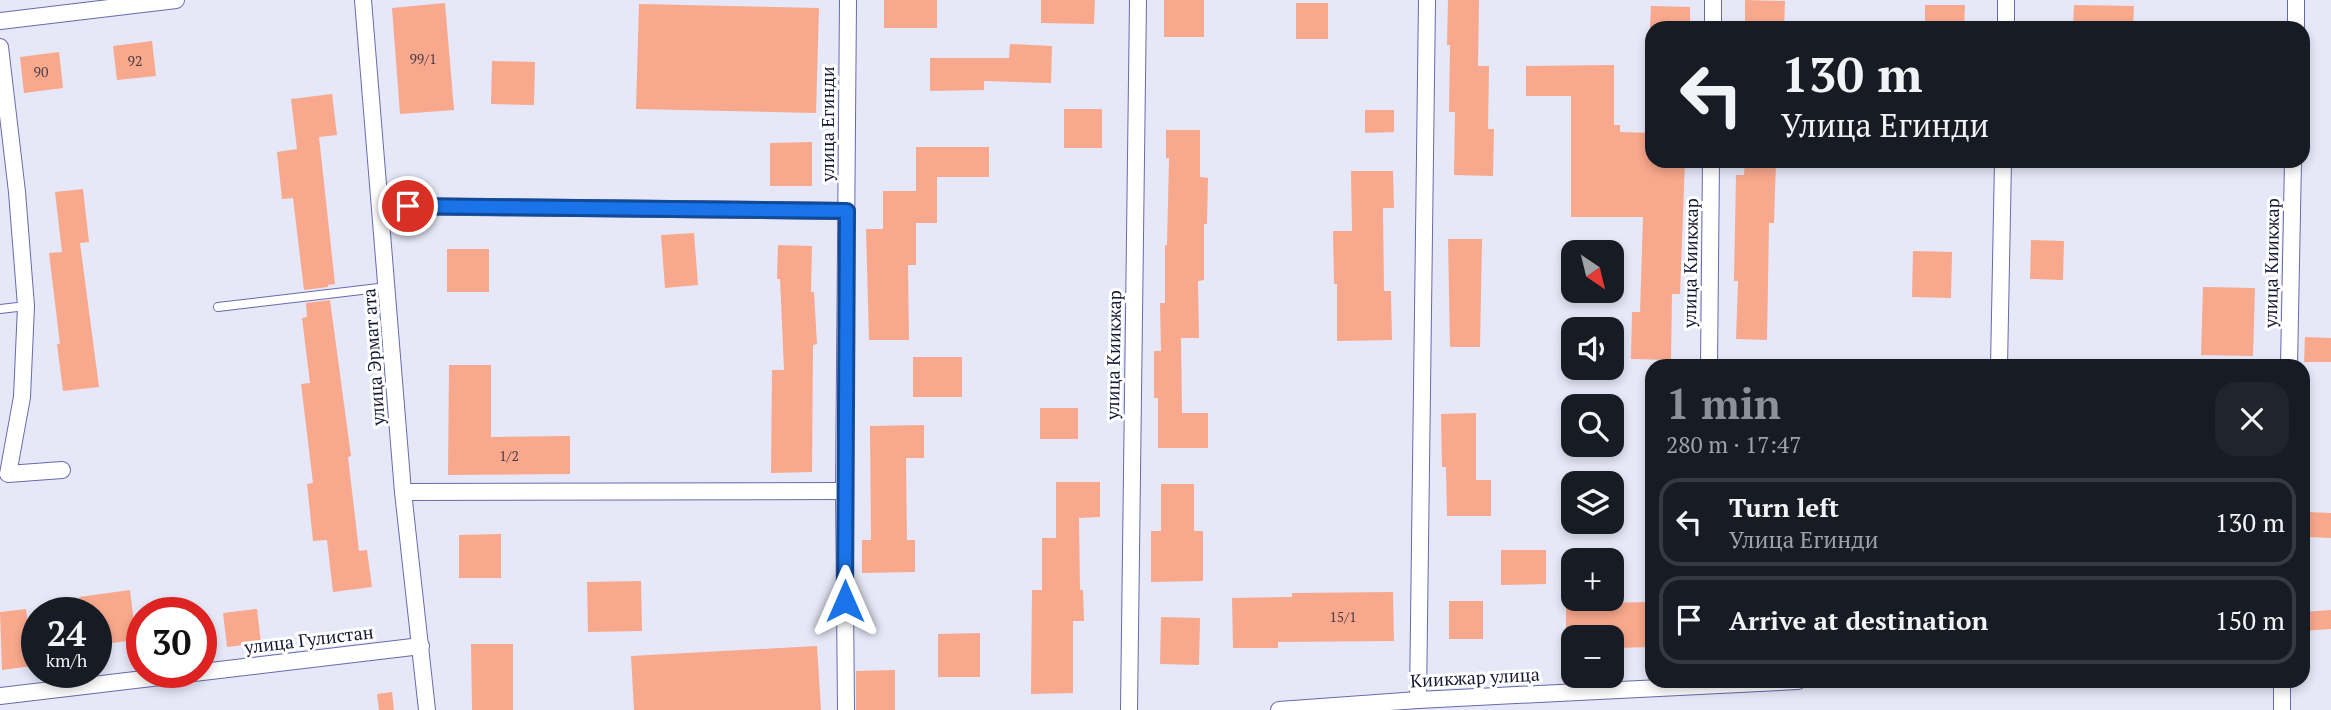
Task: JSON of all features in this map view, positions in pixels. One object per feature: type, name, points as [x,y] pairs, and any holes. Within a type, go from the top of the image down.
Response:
[{"type":"street","points":[[0,21],[176,0]]},
{"type":"street","name":"улица Эрмат ата","points":[[363,0],[403,492],[427,710]]},
{"type":"street","name":"улица Егинди","points":[[846,710],[844,491],[848,0]]},
{"type":"street","name":"улица Киикжар","points":[[1129,710],[1139,0]]},
{"type":"street","points":[[1418,700],[1427,0]]},
{"type":"street","points":[[1713,0],[1713,21]]},
{"type":"street","points":[[2006,0],[2006,21]]},
{"type":"street","points":[[2296,0],[2296,21]]},
{"type":"street","points":[[0,47],[17,192],[26,306],[22,397],[8,474],[62,470]]},
{"type":"street","name":"улица Киикжар","points":[[1709,359],[1711,168]]},
{"type":"street","points":[[2000,359],[2003,168]]},
{"type":"street","name":"улица Киикжар","points":[[2289,359],[2293,168]]},
{"type":"street","points":[[381,206],[847,211]]},
{"type":"street","points":[[403,492],[844,491]]},
{"type":"street","name":"улица Гулистан","points":[[0,696],[421,646]]},
{"type":"street","name":"Киикжар улица","points":[[1279,710],[1645,687]]},
{"type":"street","points":[[2282,688],[2282,710]]},
{"type":"lane","points":[[218,307],[387,286]]},
{"type":"lane","points":[[0,309],[26,306]]},
{"type":"building","points":[[884,0],[937,0],[937,28],[884,28]]},
{"type":"building","points":[[1041,0],[1095,0],[1094,24],[1041,23]]},
{"type":"building","points":[[1164,0],[1204,0],[1204,37],[1164,37]]},
{"type":"building","points":[[1448,0],[1479,0],[1478,66],[1489,66],[1488,129],[1494,129],[1493,176],[1454,175],[1455,112],[1449,112]]},
{"type":"building","points":[[1745,0],[1785,1],[1784,21],[1745,21]]},
{"type":"building","points":[[445,3],[454,110],[400,114],[392,8]]},
{"type":"building","points":[[1296,3],[1328,3],[1328,39],[1296,39]]},
{"type":"building","points":[[639,4],[819,8],[816,113],[636,109]]},
{"type":"building","points":[[1925,5],[1965,5],[1964,21],[1925,21]]},
{"type":"building","points":[[2074,5],[2134,6],[2133,21],[2073,21]]},
{"type":"building","points":[[1651,6],[1690,7],[1690,21],[1650,21]]},
{"type":"building","points":[[152,41],[156,76],[117,80],[113,46]]},
{"type":"building","points":[[1010,44],[1052,46],[1051,83],[984,81],[984,90],[930,91],[930,58],[1009,58]]},
{"type":"building","points":[[59,52],[63,88],[24,93],[20,57]]},
{"type":"building","points":[[492,61],[535,62],[534,105],[491,104]]},
{"type":"building","points":[[1614,65],[1614,125],[1620,125],[1620,132],[1645,133],[1645,168],[1685,168],[1680,294],[1672,294],[1671,359],[1631,359],[1632,312],[1640,312],[1643,217],[1571,217],[1571,96],[1526,96],[1526,66]]},
{"type":"building","points":[[332,94],[337,135],[319,137],[335,284],[304,290],[293,198],[282,199],[277,152],[297,149],[291,99]]},
{"type":"building","points":[[1064,109],[1102,109],[1102,148],[1064,148]]},
{"type":"building","points":[[1365,110],[1394,110],[1394,132],[1365,133]]},
{"type":"building","points":[[1166,130],[1200,130],[1200,177],[1208,178],[1207,224],[1204,224],[1204,280],[1198,281],[1199,338],[1181,338],[1182,413],[1208,413],[1208,448],[1158,448],[1154,351],[1161,351],[1160,303],[1165,303],[1169,158],[1166,158]]},
{"type":"building","points":[[812,142],[812,186],[770,186],[770,143]]},
{"type":"building","points":[[916,147],[989,147],[989,177],[937,177],[937,223],[916,223],[916,265],[908,265],[909,340],[869,340],[866,229],[883,229],[883,191],[916,191]]},
{"type":"building","points":[[1744,168],[1776,168],[1774,223],[1769,223],[1767,340],[1736,339],[1736,175],[1744,175]]},
{"type":"building","points":[[1351,171],[1393,171],[1394,208],[1383,208],[1384,291],[1391,291],[1392,340],[1337,341],[1333,231],[1352,231]]},
{"type":"building","points":[[83,189],[89,242],[80,243],[99,387],[63,391],[49,253],[62,252],[55,192]]},
{"type":"building","points":[[694,233],[698,285],[665,288],[661,235]]},
{"type":"building","points":[[1448,239],[1482,239],[1480,347],[1450,347]]},
{"type":"building","points":[[2031,240],[2064,241],[2063,280],[2030,279]]},
{"type":"building","points":[[778,245],[812,246],[811,292],[814,292],[817,344],[813,345],[812,472],[771,473],[772,370],[784,370],[780,279],[777,279]]},
{"type":"building","points":[[447,249],[489,249],[489,292],[447,292]]},
{"type":"building","points":[[1913,251],[1952,252],[1951,298],[1912,297]]},
{"type":"building","points":[[2203,287],[2255,288],[2253,356],[2201,355]]},
{"type":"building","points":[[330,300],[351,456],[348,457],[359,551],[367,550],[372,587],[333,592],[327,540],[313,541],[307,484],[313,483],[301,384],[310,383],[302,318],[307,317],[306,303]]},
{"type":"building","points":[[2305,337],[2331,338],[2331,362],[2310,362],[2310,359],[2304,359]]},
{"type":"building","points":[[913,357],[962,357],[962,397],[913,397]]},
{"type":"building","points":[[449,365],[491,365],[491,437],[570,436],[570,474],[448,475]]},
{"type":"building","points":[[1040,408],[1078,408],[1078,439],[1040,439]]},
{"type":"building","points":[[1476,413],[1476,480],[1491,480],[1491,516],[1447,516],[1446,467],[1442,467],[1441,414]]},
{"type":"building","points":[[924,425],[924,458],[906,458],[907,540],[915,540],[915,572],[862,573],[862,540],[871,540],[870,426]]},
{"type":"building","points":[[1056,482],[1100,482],[1100,517],[1079,518],[1080,590],[1083,590],[1084,621],[1073,621],[1073,693],[1031,694],[1032,590],[1042,590],[1042,538],[1056,538]]},
{"type":"building","points":[[1161,484],[1194,484],[1194,531],[1203,531],[1203,581],[1151,582],[1151,531],[1161,531]]},
{"type":"building","points":[[2310,512],[2331,513],[2331,538],[2310,537]]},
{"type":"building","points":[[501,534],[501,578],[459,578],[459,535]]},
{"type":"building","points":[[1501,550],[1546,550],[1546,584],[1501,585]]},
{"type":"building","points":[[641,581],[642,631],[588,632],[587,582]]},
{"type":"building","points":[[130,590],[131,597],[126,597],[126,641],[112,643],[112,597],[79,597]]},
{"type":"building","points":[[1393,592],[1394,641],[1278,642],[1278,648],[1233,648],[1232,598],[1292,597],[1292,593]]},
{"type":"building","points":[[1449,601],[1483,601],[1483,639],[1449,639]]},
{"type":"building","points":[[1645,602],[1645,647],[1624,648],[1624,625],[1566,625],[1566,611],[1624,611],[1624,603]]},
{"type":"building","points":[[257,609],[261,643],[227,647],[223,613]]},
{"type":"building","points":[[21,610],[21,668],[2,670],[0,612]]},
{"type":"building","points":[[2331,610],[2331,629],[2310,630],[2310,612]]},
{"type":"building","points":[[1161,617],[1200,618],[1199,665],[1160,664]]},
{"type":"building","points":[[980,633],[980,677],[938,677],[938,634]]},
{"type":"building","points":[[471,644],[513,644],[513,710],[472,710]]},
{"type":"building","points":[[817,646],[821,710],[634,710],[631,656]]},
{"type":"building","points":[[895,670],[895,710],[856,710],[856,671]]},
{"type":"building","points":[[392,692],[394,710],[379,710],[377,694]]},
{"type":"route","points":[[408,206],[847,211],[845,601]]}]
